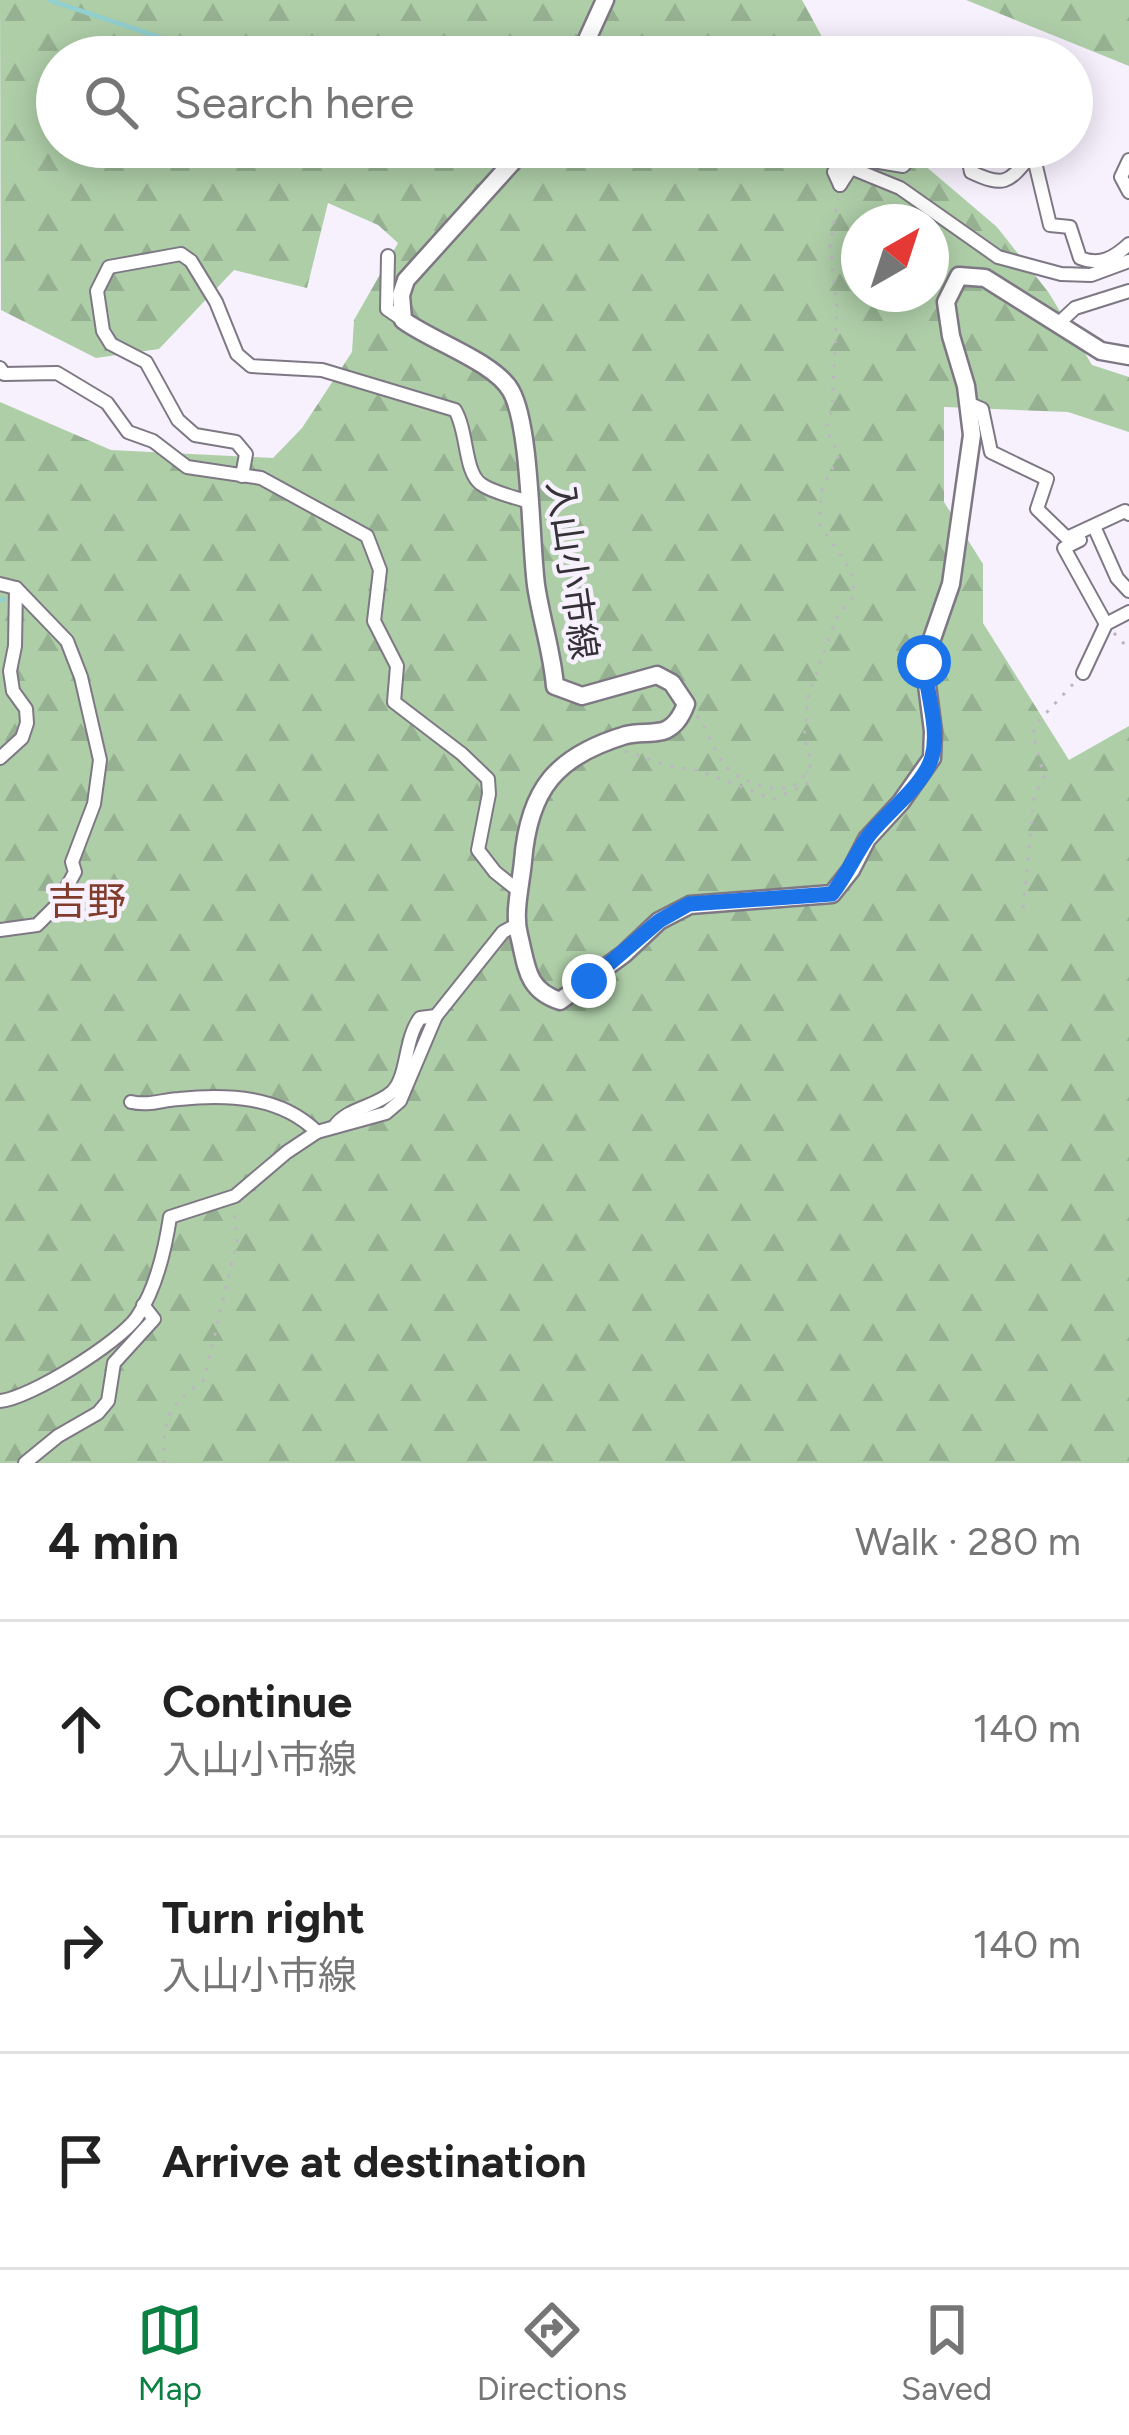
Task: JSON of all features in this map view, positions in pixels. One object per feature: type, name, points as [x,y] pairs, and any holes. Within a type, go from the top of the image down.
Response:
[{"type":"main road","points":[[589,36],[605,0]]},
{"type":"main road","points":[[403,320],[401,295],[406,280],[507,168]]},
{"type":"main road","points":[[682,715],[667,730],[632,733],[589,748],[556,772],[526,820],[516,926],[530,978],[542,995],[560,1001],[624,955],[659,921],[689,904],[832,894],[867,839],[932,758],[924,662],[951,584],[972,435],[946,302],[959,276],[985,278],[1101,351],[1129,356]]},
{"type":"main road","name":"入山小市線","points":[[403,320],[490,370],[511,389],[525,454],[537,590],[555,686],[582,695],[657,675],[672,683],[686,704],[682,715]]},
{"type":"street","points":[[1129,160],[1121,177],[1129,192]]},
{"type":"street","points":[[838,168],[834,172],[840,185]]},
{"type":"street","points":[[840,185],[851,168],[900,188],[998,256],[1061,274],[1091,275],[1129,261]]},
{"type":"street","points":[[970,168],[995,184],[1007,182],[1018,168]]},
{"type":"street","points":[[1036,168],[1050,225],[1070,226],[1080,258],[1093,263],[1114,257],[1129,244]]},
{"type":"street","points":[[242,476],[246,454],[236,442],[194,435],[178,421],[146,362],[111,344],[103,331],[97,291],[109,267],[181,254],[191,261],[216,302],[237,354],[251,366],[322,370],[455,410],[465,426],[470,467],[479,484],[529,502]]},
{"type":"street","points":[[388,256],[387,309],[403,320]]},
{"type":"street","points":[[1059,323],[1075,308],[1129,291]]},
{"type":"street","points":[[0,368],[4,374],[57,373],[107,403],[128,432],[153,441],[187,467],[261,478],[360,530],[372,542],[380,570],[374,621],[397,666],[394,702],[488,779],[478,850],[520,892]]},
{"type":"street","points":[[968,403],[982,409],[991,452],[1046,479],[1036,509],[1067,538],[1094,528]]},
{"type":"street","points":[[1106,625],[1064,548],[1125,511],[1129,514]]},
{"type":"street","points":[[1094,528],[1117,578],[1129,592]]},
{"type":"street","points":[[0,584],[16,588],[67,641],[81,677],[100,760],[94,804],[72,862],[75,872],[67,890],[37,926],[0,930]]},
{"type":"street","points":[[0,758],[22,738],[27,723],[10,671],[16,588]]},
{"type":"street","points":[[1084,673],[1106,625],[1129,612]]},
{"type":"street","points":[[0,1401],[29,1395],[128,1327],[143,1305],[165,1251],[170,1217],[242,1190],[317,1132],[386,1113],[400,1101],[436,1016],[503,932],[516,926]]},
{"type":"street","points":[[131,1102],[260,1100],[308,1122],[317,1132]]},
{"type":"street","points":[[25,1463],[58,1436],[98,1413],[108,1401],[115,1363],[154,1319],[143,1305]]},
{"type":"path","points":[[682,715],[692,712],[699,717],[722,762],[733,773],[777,789],[790,788],[812,763],[804,739],[808,697],[836,620],[854,595],[852,572],[820,524],[821,489],[839,455],[826,429],[832,409],[837,308],[830,245],[840,185]]},
{"type":"path","points":[[1106,625],[1129,649]]},
{"type":"path","points":[[1023,908],[1034,797],[1044,776],[1033,734],[1036,724],[1084,673]]},
{"type":"path","points":[[589,748],[627,751],[700,771],[773,800],[807,784],[807,770]]},
{"type":"path","points":[[164,1463],[164,1424],[173,1402],[204,1379],[237,1241],[232,1216],[244,1196],[242,1190]]},
{"type":"green space","points":[[0,0],[802,0],[822,36],[36,36],[36,168],[928,168],[997,227],[1049,293],[1092,365],[1129,377],[1129,432],[1068,412],[944,407],[944,502],[983,564],[983,623],[1069,760],[1129,726],[1129,1463],[0,1463],[0,402],[111,450],[273,458],[302,428],[352,352],[354,320],[398,243],[378,225],[328,203],[307,288],[234,270],[159,349],[96,358],[1,310]]},
{"type":"green space","points":[[966,0],[1129,0],[1129,66],[1093,51],[1093,36],[1055,36]]},
{"type":"waterway","points":[[49,0],[156,36]]},
{"type":"waterway","points":[[0,600],[4,599]]},
{"type":"district","name":"吉野","points":[[87,901]]},
{"type":"route","points":[[589,981],[659,921],[689,904],[832,894],[867,839],[932,758],[924,662]]}]
